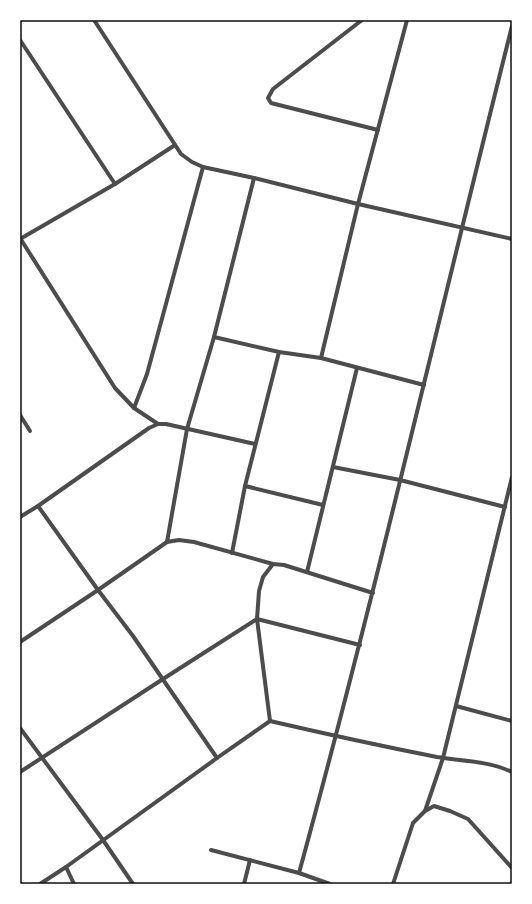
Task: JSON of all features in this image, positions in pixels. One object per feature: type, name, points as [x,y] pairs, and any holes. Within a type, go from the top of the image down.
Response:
[{"type":"street","points":[[94,20],[180,154],[192,162],[203,167],[512,239]]},
{"type":"street","points":[[362,20],[273,88],[268,98],[271,103],[378,130]]},
{"type":"street","points":[[321,358],[358,204],[407,20]]},
{"type":"street","points":[[299,873],[337,737],[424,385],[461,228],[512,26]]},
{"type":"street","points":[[20,40],[114,184]]},
{"type":"street","points":[[158,424],[134,408],[115,388],[20,238],[114,184],[175,145]]},
{"type":"street","points":[[134,408],[147,374],[203,167]]},
{"type":"street","points":[[167,542],[187,429],[214,337],[254,178]]},
{"type":"street","points":[[214,337],[279,352],[321,358],[424,385]]},
{"type":"street","points":[[232,553],[245,486],[279,352]]},
{"type":"street","points":[[307,572],[357,368]]},
{"type":"street","points":[[20,415],[30,431]]},
{"type":"street","points":[[20,516],[38,506],[149,428],[158,424],[166,424],[256,444]]},
{"type":"street","points":[[333,467],[400,480],[505,507]]},
{"type":"street","points":[[425,811],[443,758],[512,477]]},
{"type":"street","points":[[245,486],[323,505]]},
{"type":"street","points":[[38,506],[133,636],[217,758]]},
{"type":"street","points":[[20,642],[167,542],[179,540],[194,542],[273,564],[284,565],[373,592]]},
{"type":"street","points":[[270,721],[257,619],[259,591],[263,577],[273,564]]},
{"type":"street","points":[[20,772],[257,619],[360,645]]},
{"type":"street","points":[[456,706],[512,721]]},
{"type":"street","points":[[40,884],[270,721],[337,737],[443,758],[502,767],[512,772]]},
{"type":"street","points":[[20,728],[103,840],[133,884]]},
{"type":"street","points":[[393,884],[413,823],[425,811],[434,806],[450,810],[468,819],[512,868]]},
{"type":"street","points":[[211,850],[299,873],[330,884]]},
{"type":"street","points":[[244,884],[250,860]]},
{"type":"street","points":[[66,867],[74,884]]}]
